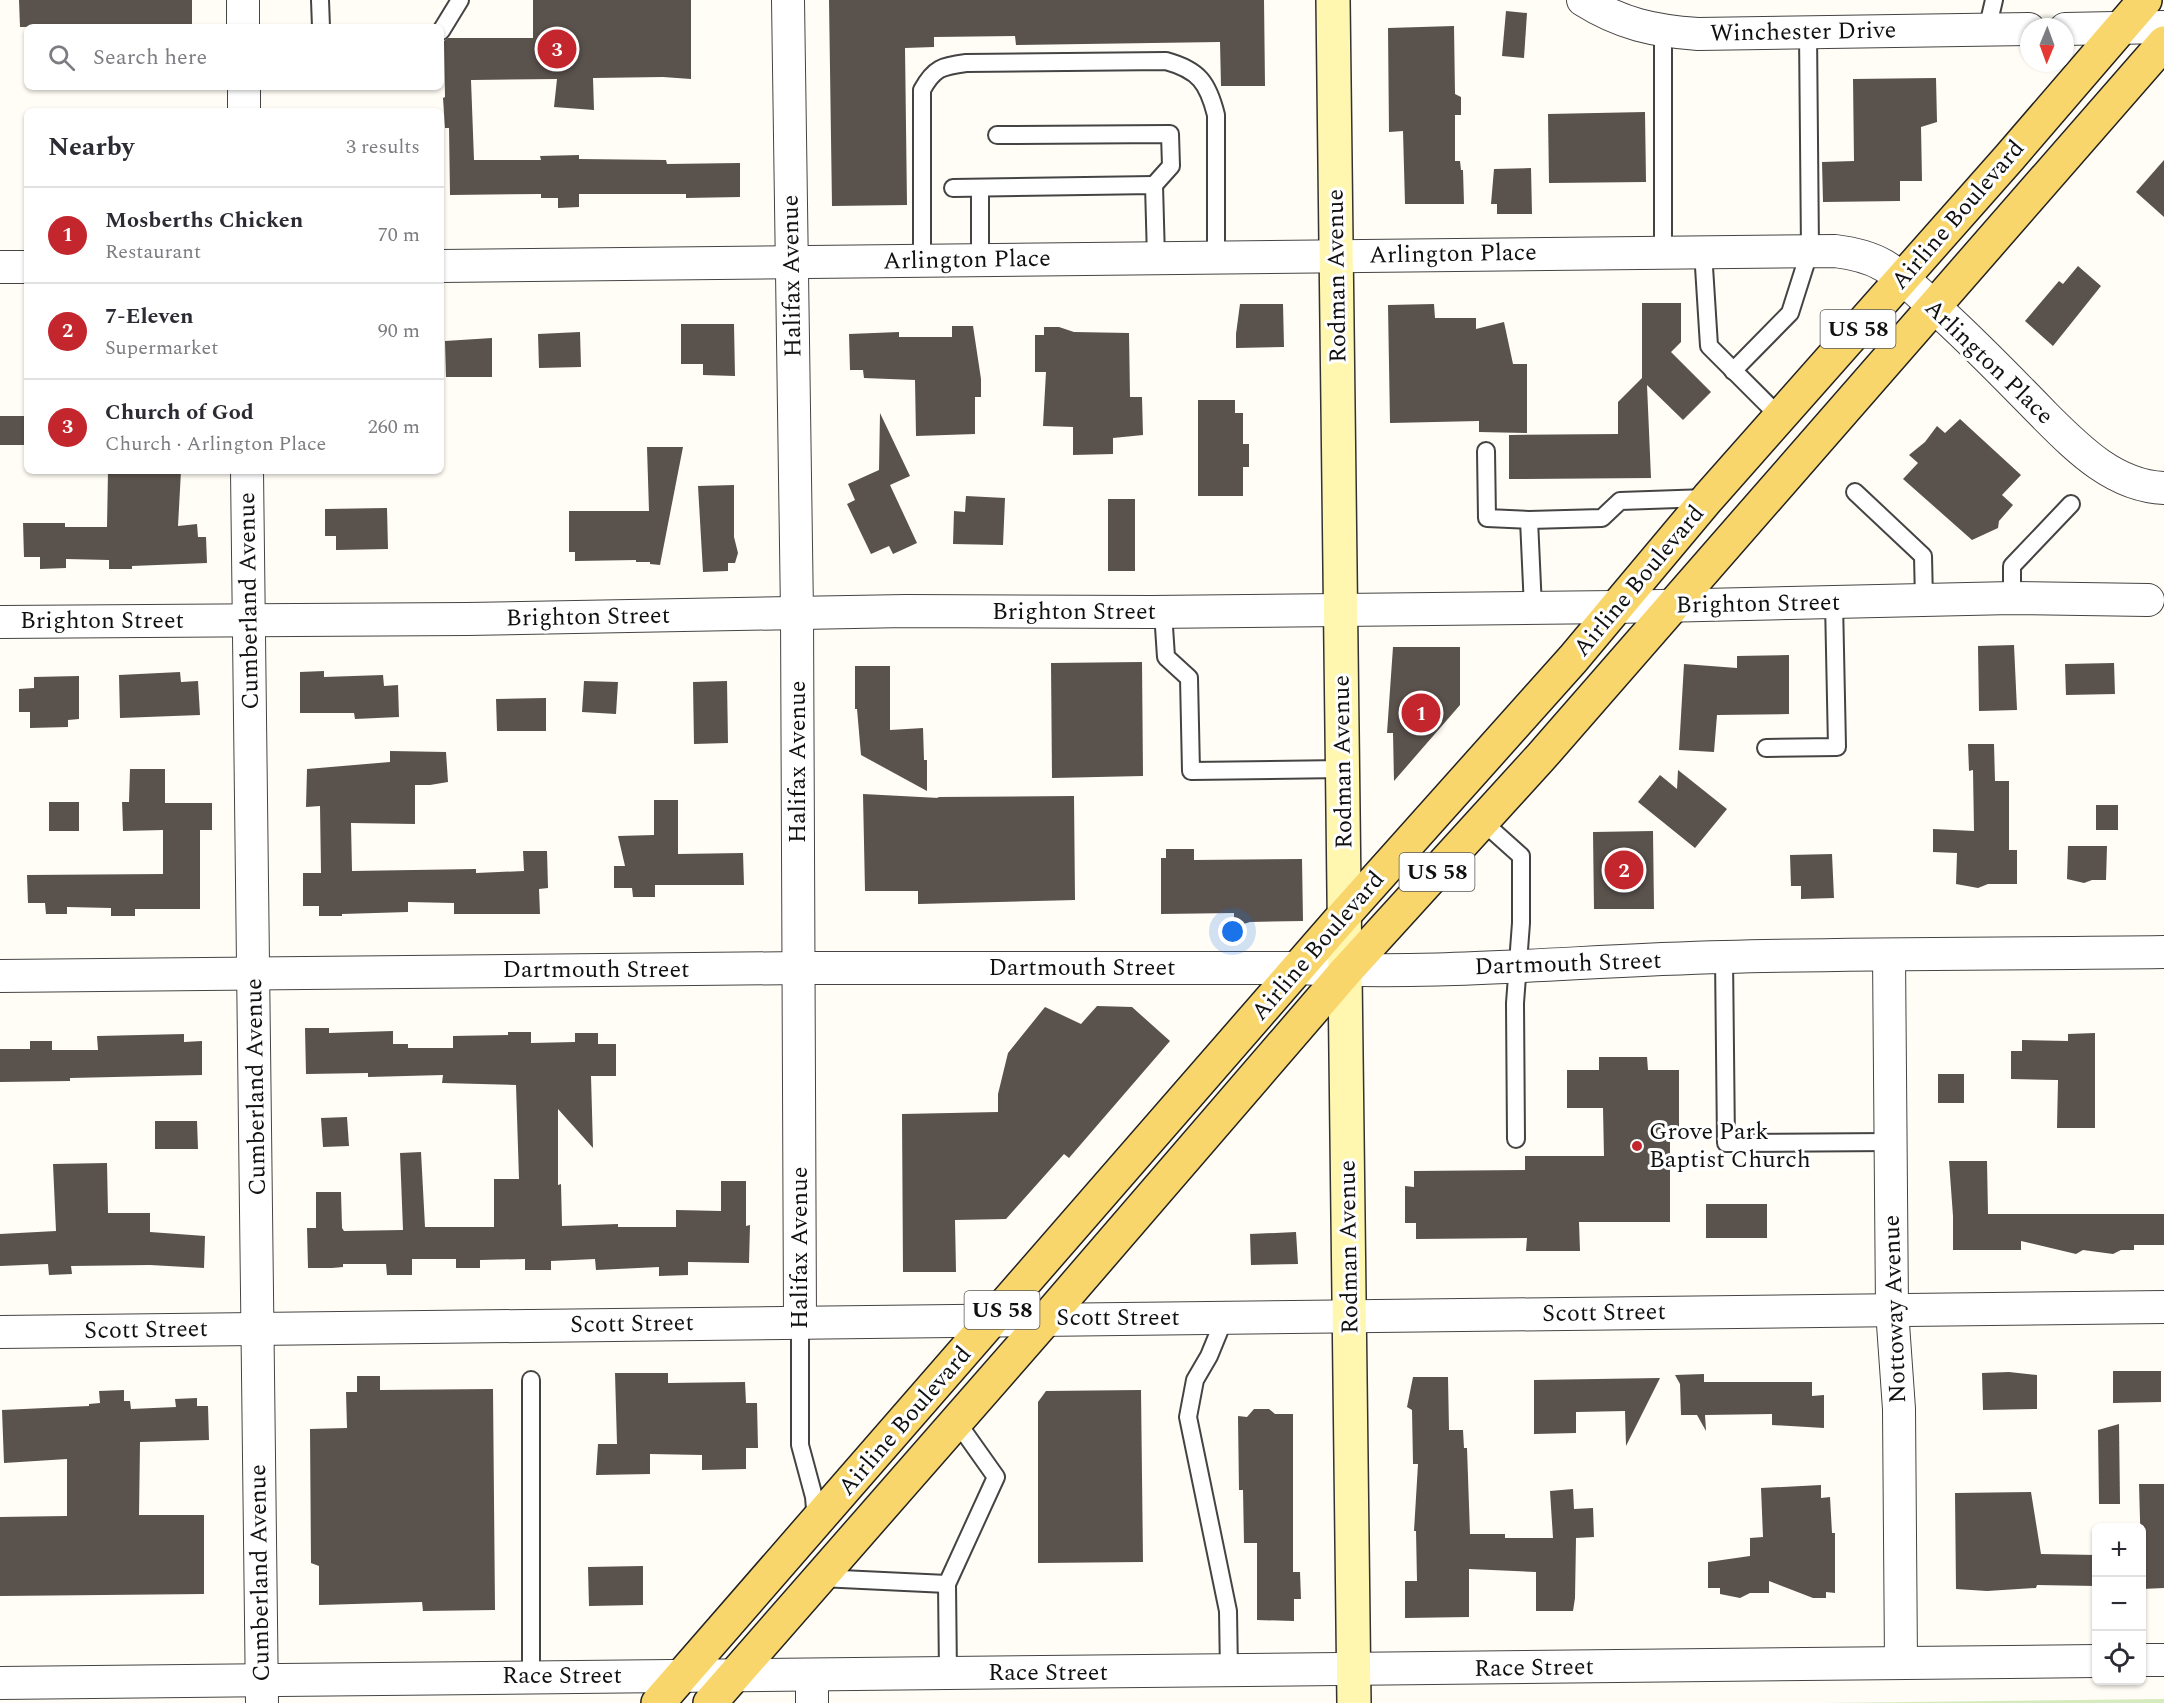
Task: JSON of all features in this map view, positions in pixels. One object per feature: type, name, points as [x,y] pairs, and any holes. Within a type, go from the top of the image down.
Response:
[{"type":"main road","name":"Airline Boulevard","points":[[658,1703],[1345,915],[1573,659],[1708,498],[1781,418],[2145,0]]},
{"type":"main road","name":"Airline Boulevard","points":[[711,1703],[1346,971],[1483,822],[2164,43]]},
{"type":"street","points":[[243,0],[243,24]]},
{"type":"street","name":"Halifax Avenue","points":[[788,0],[797,613],[800,1322]]},
{"type":"street","name":"Rodman Avenue","points":[[1334,0],[1354,1703]]},
{"type":"street","name":"Winchester Drive","points":[[1583,0],[1602,12],[1624,21],[1663,32],[1698,34],[2020,29]]},
{"type":"street","points":[[2074,29],[2164,27]]},
{"type":"street","points":[[243,90],[244,108]]},
{"type":"street","name":"Arlington Place","points":[[444,266],[1663,251],[1835,251],[1852,254],[1880,264],[1903,278],[2098,465],[2126,479],[2164,488]]},
{"type":"street","points":[[0,267],[24,267]]},
{"type":"street","name":"Cumberland Avenue","points":[[247,474],[262,1691]]},
{"type":"street","name":"Brighton Street","points":[[0,622],[1533,608],[2012,598],[2148,600]]},
{"type":"street","name":"Dartmouth Street","points":[[0,976],[800,968],[1299,968],[1346,971],[1724,957],[2164,952]]},
{"type":"street","name":"Nottoway Avenue","points":[[1889,955],[1892,1310],[1899,1409],[1901,1663]]},
{"type":"street","name":"Scott Street","points":[[0,1332],[1047,1318],[2164,1307]]},
{"type":"street","points":[[2146,1660],[2164,1660]]},
{"type":"street","name":"Race Street","points":[[0,1683],[262,1691],[531,1676],[735,1675],[812,1689],[948,1674],[2092,1661]]},
{"type":"lane","points":[[320,0],[321,24]]},
{"type":"lane","points":[[444,26],[460,0]]},
{"type":"lane","points":[[1987,30],[1994,0]]},
{"type":"lane","points":[[1663,32],[1663,251]]},
{"type":"lane","points":[[1733,370],[1790,313],[1810,250],[1808,32]]},
{"type":"lane","points":[[922,260],[922,90],[930,76],[944,66],[989,62],[1166,61],[1185,66],[1200,77],[1210,94],[1216,115],[1216,257]]},
{"type":"lane","points":[[997,135],[1170,134],[1171,166],[1154,185],[1156,258]]},
{"type":"lane","points":[[953,188],[1154,185]]},
{"type":"lane","points":[[980,188],[980,260]]},
{"type":"lane","points":[[1703,251],[1709,346],[1781,418]]},
{"type":"lane","points":[[1486,451],[1487,518],[1529,520],[1602,518],[1620,501],[1708,498]]},
{"type":"lane","points":[[1855,492],[1923,556],[1924,600]]},
{"type":"lane","points":[[2012,598],[2012,566],[2071,504]]},
{"type":"lane","points":[[1529,520],[1533,608]]},
{"type":"lane","points":[[1766,748],[1837,747],[1834,602]]},
{"type":"lane","points":[[1163,612],[1166,657],[1189,678],[1191,771],[1343,769]]},
{"type":"lane","points":[[1483,822],[1521,856],[1521,923],[1515,1003],[1516,1139]]},
{"type":"lane","points":[[1724,957],[1726,1143],[1891,1142]]},
{"type":"lane","points":[[1225,1317],[1209,1356],[1195,1380],[1188,1418],[1228,1611],[1229,1672]]},
{"type":"lane","name":"Halifax Avenue","points":[[800,1322],[800,1445],[814,1497],[816,1522]]},
{"type":"lane","points":[[531,1380],[531,1676]]},
{"type":"lane","points":[[948,1674],[947,1584],[996,1477],[957,1422]]},
{"type":"lane","points":[[820,1578],[947,1584]]},
{"type":"green space","points":[[2164,1699],[2164,1703],[1824,1703]]},
{"type":"building","points":[[19,0],[192,0],[192,24],[24,24],[24,27],[20,27]]},
{"type":"building","points":[[533,0],[691,0],[691,79],[593,78],[594,110],[554,107],[557,79],[471,80],[474,160],[541,160],[540,156],[579,155],[579,159],[666,160],[667,164],[740,163],[740,197],[686,198],[686,194],[579,194],[579,207],[558,208],[558,198],[541,198],[541,194],[450,195],[449,128],[445,128],[443,98],[445,97],[444,41],[448,38],[533,38]]},
{"type":"building","points":[[829,0],[1264,0],[1265,86],[1221,86],[1220,42],[1016,45],[1015,36],[934,37],[934,47],[905,48],[907,205],[832,206]]},
{"type":"building","points":[[1506,11],[1527,13],[1524,58],[1502,56]]},
{"type":"building","points":[[1454,26],[1455,94],[1461,97],[1461,115],[1455,115],[1455,161],[1460,161],[1461,170],[1463,170],[1464,204],[1405,204],[1403,131],[1389,132],[1388,28]]},
{"type":"building","points":[[1936,78],[1937,122],[1921,127],[1922,181],[1900,181],[1900,201],[1823,202],[1822,162],[1854,161],[1853,79]]},
{"type":"building","points":[[1645,112],[1646,182],[1549,183],[1548,114]]},
{"type":"building","points":[[2164,160],[2164,217],[2136,192]]},
{"type":"building","points":[[1531,168],[1532,214],[1497,214],[1497,204],[1491,204],[1494,169]]},
{"type":"building","points":[[2078,266],[2101,286],[2053,346],[2025,321],[2059,281],[2063,284]]},
{"type":"building","points":[[1642,303],[1681,303],[1681,342],[1671,352],[1711,392],[1683,420],[1647,385],[1651,478],[1509,479],[1509,435],[1618,434],[1618,402],[1642,378]]},
{"type":"building","points":[[1240,304],[1283,304],[1284,347],[1236,348]]},
{"type":"building","points":[[1434,304],[1435,318],[1476,318],[1476,329],[1504,322],[1513,364],[1527,364],[1527,433],[1479,432],[1479,421],[1390,423],[1388,305]]},
{"type":"building","points":[[681,324],[734,324],[735,376],[703,375],[703,364],[681,364]]},
{"type":"building","points":[[952,326],[973,326],[981,379],[981,397],[975,397],[975,434],[916,436],[915,380],[864,378],[863,370],[850,370],[849,334],[899,332],[899,337],[952,337]]},
{"type":"building","points":[[1044,327],[1059,327],[1074,332],[1129,333],[1130,397],[1142,397],[1143,435],[1113,438],[1113,454],[1073,455],[1073,427],[1043,426],[1046,372],[1035,372],[1035,335],[1044,335]]},
{"type":"building","points":[[580,332],[581,367],[539,368],[538,334]]},
{"type":"building","points":[[492,338],[492,377],[446,377],[445,341]]},
{"type":"building","points":[[1198,400],[1235,400],[1235,413],[1243,413],[1243,444],[1249,444],[1249,467],[1243,467],[1243,496],[1198,496]]},
{"type":"building","points":[[880,413],[910,476],[890,485],[917,543],[893,554],[889,546],[871,554],[847,504],[855,500],[848,484],[879,470]]},
{"type":"building","points":[[0,416],[24,416],[24,445],[0,445]]},
{"type":"building","points":[[1960,419],[2021,475],[2002,495],[2013,505],[1999,521],[1998,528],[1972,540],[1903,479],[1918,463],[1909,455],[1925,442],[1937,426],[1945,433]]},
{"type":"building","points":[[647,447],[683,447],[660,565],[636,562],[636,560],[575,561],[575,552],[569,552],[569,511],[649,511]]},
{"type":"building","points":[[108,474],[181,474],[178,526],[197,524],[198,537],[206,537],[207,563],[109,569],[109,560],[66,559],[66,568],[40,569],[40,557],[24,557],[23,523],[65,523],[65,527],[107,527]]},
{"type":"building","points":[[734,485],[734,537],[738,553],[735,563],[728,563],[728,571],[703,572],[698,486]]},
{"type":"building","points":[[966,496],[1005,498],[1003,545],[953,544],[954,511],[965,512]]},
{"type":"building","points":[[1108,499],[1135,499],[1135,571],[1108,571]]},
{"type":"building","points":[[387,508],[388,549],[336,550],[336,536],[325,536],[325,509]]},
{"type":"building","points":[[2014,645],[2017,710],[1979,711],[1978,646]]},
{"type":"building","points":[[1393,647],[1460,647],[1460,705],[1394,781],[1393,733],[1387,733]]},
{"type":"building","points":[[1789,655],[1789,714],[1717,715],[1714,752],[1679,750],[1684,664],[1737,668],[1737,656]]},
{"type":"building","points":[[1142,662],[1143,776],[1052,778],[1051,663]]},
{"type":"building","points":[[2114,663],[2115,694],[2066,695],[2065,664]]},
{"type":"building","points":[[855,666],[890,666],[890,730],[923,728],[924,760],[927,760],[927,791],[861,755],[857,709],[855,709]]},
{"type":"building","points":[[324,671],[324,677],[383,675],[384,686],[398,685],[399,717],[355,719],[354,713],[300,713],[300,672]]},
{"type":"building","points":[[180,672],[181,682],[198,681],[200,715],[120,718],[119,675]]},
{"type":"building","points":[[79,676],[79,719],[68,720],[68,727],[30,728],[30,712],[19,712],[19,689],[34,688],[34,677]]},
{"type":"building","points":[[584,681],[618,682],[616,714],[582,712]]},
{"type":"building","points":[[727,681],[728,743],[694,744],[693,682]]},
{"type":"building","points":[[546,698],[546,731],[497,731],[496,699]]},
{"type":"building","points":[[1968,744],[1994,744],[1995,781],[2009,781],[2009,850],[2017,850],[2017,884],[1988,884],[1978,888],[1956,884],[1957,853],[1933,852],[1933,829],[1974,831],[1973,770],[1969,771]]},
{"type":"building","points":[[390,751],[446,752],[448,782],[415,785],[415,824],[351,823],[352,871],[476,869],[476,873],[524,871],[523,851],[547,851],[548,888],[539,889],[540,914],[454,914],[454,903],[408,902],[408,912],[319,916],[319,906],[303,906],[303,873],[321,873],[320,806],[306,807],[307,769],[390,762]]},
{"type":"building","points":[[130,769],[165,769],[165,803],[212,803],[212,830],[200,830],[200,909],[135,909],[135,916],[111,916],[111,908],[67,907],[67,914],[46,914],[45,903],[28,903],[27,875],[163,874],[163,830],[123,831],[122,802],[129,802]]},
{"type":"building","points":[[1678,770],[1727,809],[1695,848],[1638,802],[1660,775],[1677,789]]},
{"type":"building","points":[[863,794],[939,798],[937,797],[1074,796],[1075,900],[918,904],[918,891],[865,891]]},
{"type":"building","points":[[654,800],[678,800],[678,854],[743,853],[744,885],[655,885],[655,897],[633,897],[632,888],[614,888],[614,866],[625,866],[618,836],[654,835]]},
{"type":"building","points":[[49,802],[79,802],[79,831],[49,831]]},
{"type":"building","points":[[2096,805],[2118,805],[2118,830],[2096,830]]},
{"type":"building","points":[[1653,831],[1654,909],[1594,909],[1593,832]]},
{"type":"building","points":[[2068,846],[2107,846],[2106,880],[2092,880],[2084,883],[2067,879]]},
{"type":"building","points":[[1166,849],[1194,849],[1194,860],[1302,859],[1303,921],[1250,922],[1234,927],[1234,913],[1161,914],[1161,858],[1166,858]]},
{"type":"building","points":[[1832,854],[1834,898],[1801,899],[1801,886],[1791,886],[1790,855]]},
{"type":"building","points":[[1097,1006],[1132,1007],[1170,1041],[1069,1158],[1064,1154],[1006,1219],[955,1220],[956,1272],[903,1272],[902,1114],[998,1112],[998,1094],[1008,1053],[1045,1007],[1081,1024]]},
{"type":"building","points":[[305,1028],[329,1028],[329,1033],[393,1031],[393,1044],[408,1044],[408,1048],[453,1048],[453,1036],[508,1035],[508,1032],[531,1032],[531,1043],[575,1042],[575,1033],[598,1033],[598,1044],[616,1044],[616,1076],[591,1076],[593,1148],[558,1109],[558,1185],[561,1184],[562,1226],[618,1224],[618,1227],[676,1227],[676,1210],[721,1211],[721,1181],[746,1181],[746,1226],[750,1225],[749,1263],[688,1262],[688,1275],[659,1276],[659,1267],[596,1270],[595,1259],[551,1261],[551,1270],[525,1270],[525,1259],[480,1260],[480,1268],[456,1268],[456,1259],[412,1259],[412,1275],[387,1275],[386,1264],[343,1264],[343,1267],[308,1268],[307,1228],[316,1228],[316,1192],[341,1192],[344,1231],[403,1230],[400,1153],[421,1152],[425,1227],[494,1227],[494,1179],[519,1179],[516,1085],[442,1083],[443,1075],[368,1077],[368,1073],[306,1074]]},
{"type":"building","points":[[2095,1033],[2095,1128],[2057,1128],[2058,1080],[2011,1079],[2011,1051],[2022,1051],[2022,1040],[2068,1041],[2068,1034]]},
{"type":"building","points":[[184,1034],[184,1042],[202,1041],[202,1075],[0,1082],[0,1049],[30,1049],[30,1041],[52,1041],[52,1050],[98,1050],[97,1036]]},
{"type":"building","name":"Grove Park Baptist Church","points":[[1599,1057],[1647,1057],[1648,1070],[1679,1070],[1679,1135],[1670,1136],[1670,1222],[1579,1222],[1580,1251],[1526,1251],[1527,1238],[1416,1239],[1416,1223],[1405,1223],[1405,1186],[1414,1187],[1414,1171],[1525,1170],[1525,1156],[1604,1156],[1603,1108],[1567,1108],[1567,1070],[1599,1070]]},
{"type":"building","points":[[1938,1074],[1964,1074],[1964,1103],[1938,1103]]},
{"type":"building","points":[[347,1117],[349,1146],[323,1147],[321,1118]]},
{"type":"building","points":[[155,1121],[197,1121],[198,1149],[155,1149]]},
{"type":"building","points":[[1949,1161],[1987,1161],[1988,1214],[2164,1214],[2164,1245],[2134,1245],[2134,1250],[2121,1250],[2113,1254],[2083,1250],[2076,1254],[2021,1241],[2021,1250],[1953,1250]]},
{"type":"building","points":[[107,1163],[108,1213],[150,1213],[150,1232],[205,1236],[204,1268],[150,1265],[71,1266],[72,1274],[49,1275],[48,1264],[0,1266],[0,1234],[56,1231],[53,1164]]},
{"type":"building","points":[[1706,1204],[1767,1204],[1767,1238],[1706,1238]]},
{"type":"building","points":[[1296,1232],[1298,1264],[1251,1265],[1250,1234]]},
{"type":"building","points":[[2113,1371],[2161,1371],[2161,1402],[2113,1403]]},
{"type":"building","points":[[2009,1372],[2037,1375],[2037,1409],[1983,1410],[1982,1373]]},
{"type":"building","points":[[615,1373],[668,1373],[668,1383],[745,1382],[746,1403],[757,1403],[758,1448],[746,1448],[746,1469],[702,1470],[702,1455],[650,1454],[650,1474],[596,1475],[598,1444],[617,1444]]},
{"type":"building","points":[[1704,1374],[1704,1382],[1812,1382],[1812,1396],[1824,1395],[1824,1428],[1772,1425],[1772,1414],[1705,1415],[1706,1431],[1697,1415],[1681,1415],[1680,1384],[1675,1375]]},
{"type":"building","points":[[357,1376],[380,1376],[380,1390],[493,1389],[495,1610],[423,1611],[422,1602],[319,1605],[319,1566],[311,1563],[310,1429],[347,1428],[346,1392],[357,1392]]},
{"type":"building","points":[[1413,1377],[1448,1377],[1449,1430],[1463,1430],[1464,1448],[1467,1448],[1470,1534],[1505,1534],[1505,1538],[1553,1538],[1550,1491],[1573,1489],[1574,1509],[1593,1508],[1594,1537],[1576,1538],[1573,1611],[1536,1611],[1536,1572],[1469,1569],[1469,1617],[1405,1618],[1405,1581],[1417,1581],[1416,1531],[1414,1531],[1418,1464],[1413,1464],[1412,1410],[1407,1407]]},
{"type":"building","points":[[1660,1378],[1626,1446],[1625,1411],[1576,1412],[1576,1433],[1534,1434],[1534,1380]]},
{"type":"building","points":[[124,1390],[124,1401],[130,1401],[131,1409],[176,1407],[175,1399],[197,1398],[197,1406],[208,1406],[209,1440],[140,1442],[139,1515],[204,1515],[204,1594],[0,1596],[0,1517],[67,1516],[67,1459],[4,1463],[2,1410],[89,1406],[89,1404],[100,1403],[99,1391]]},
{"type":"building","points":[[1141,1390],[1143,1562],[1038,1563],[1038,1402],[1046,1391]]},
{"type":"building","points":[[1254,1409],[1269,1409],[1275,1414],[1293,1414],[1293,1572],[1300,1572],[1301,1599],[1294,1599],[1294,1621],[1257,1620],[1257,1543],[1244,1543],[1243,1490],[1239,1490],[1238,1416],[1247,1417]]},
{"type":"building","points":[[2119,1424],[2120,1504],[2099,1504],[2098,1430]]},
{"type":"building","points":[[2139,1484],[2164,1484],[2164,1588],[2146,1589],[2146,1523],[2140,1523]]},
{"type":"building","points":[[1821,1485],[1821,1498],[1830,1497],[1832,1533],[1835,1533],[1835,1593],[1826,1592],[1826,1598],[1813,1598],[1769,1581],[1769,1593],[1750,1593],[1740,1598],[1720,1594],[1720,1588],[1708,1588],[1708,1562],[1750,1556],[1750,1538],[1763,1537],[1761,1488]]},
{"type":"building","points":[[2031,1492],[2041,1554],[2092,1555],[2092,1586],[2037,1585],[2036,1588],[1987,1591],[1956,1589],[1955,1493]]},
{"type":"building","points":[[643,1566],[643,1605],[589,1606],[588,1567]]},
{"type":"place","name":"Church of God","points":[[557,49]]},
{"type":"place","name":"Mosberths Chicken","points":[[1421,713]]},
{"type":"place","name":"7-Eleven","points":[[1624,870]]},
{"type":"place","name":"Grove Park Baptist Church","points":[[1637,1146]]}]
